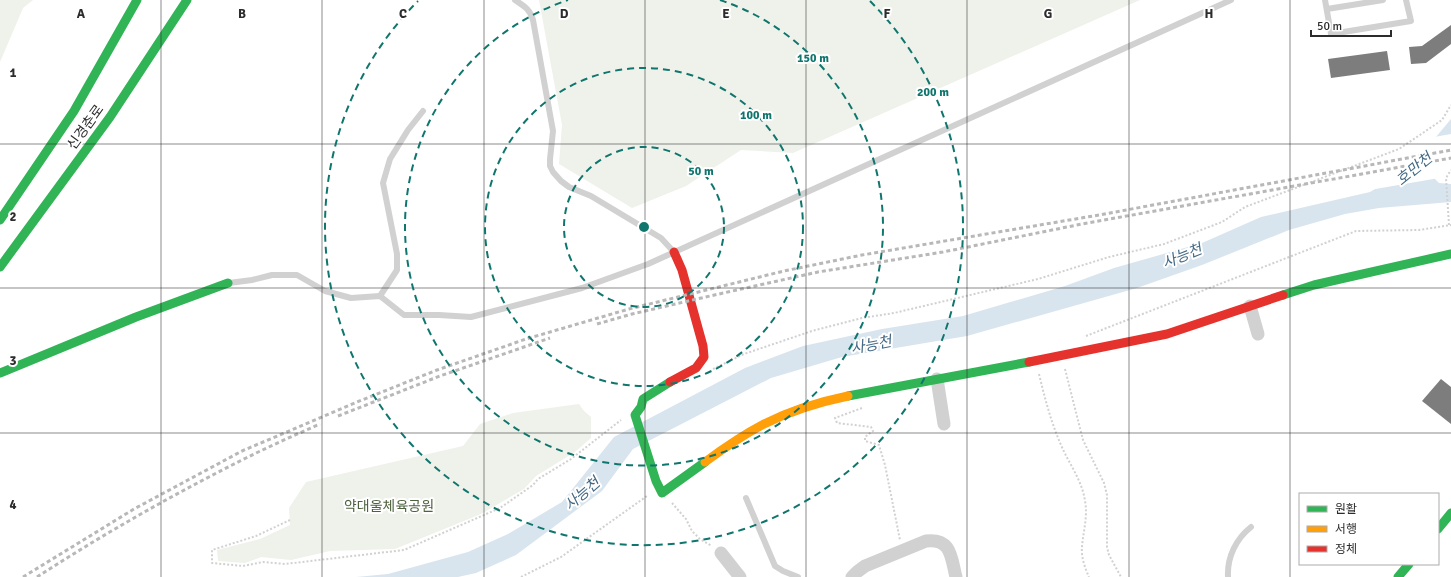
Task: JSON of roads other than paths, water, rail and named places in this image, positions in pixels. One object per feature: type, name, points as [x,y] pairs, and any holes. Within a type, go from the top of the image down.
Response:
[{"type":"main road","name":"신경춘로","points":[[0,220],[74,111],[137,0]]},
{"type":"main road","name":"신경춘로","points":[[0,267],[110,117],[187,0]]},
{"type":"main road","points":[[674,252],[682,270],[703,346],[704,357],[696,368],[659,388],[643,399],[641,406],[635,415],[656,481],[662,492],[765,423],[780,416],[841,397],[894,386],[1036,362],[1146,339],[1167,334],[1314,285],[1451,254]]},
{"type":"main road","points":[[0,372],[136,317],[228,283]]},
{"type":"main road","points":[[1439,528],[1451,513]]},
{"type":"main road","points":[[1398,577],[1408,565]]},
{"type":"street","points":[[1250,306],[1258,334]]},
{"type":"street","points":[[937,379],[944,424]]},
{"type":"street","points":[[852,577],[865,566],[926,541],[934,540],[947,546],[950,551],[956,577]]},
{"type":"street","points":[[721,553],[740,577]]},
{"type":"lane","points":[[515,0],[527,8],[531,13],[533,20],[553,132],[550,166],[553,172],[561,181],[569,186],[591,196],[661,238],[674,252]]},
{"type":"lane","points":[[228,283],[252,280],[272,275],[297,275],[325,291],[351,298],[380,296],[404,315],[471,317],[582,288],[648,264],[1231,0]]},
{"type":"lane","points":[[1325,0],[1331,34],[1411,21],[1406,0]]},
{"type":"lane","points":[[1327,9],[1382,0]]},
{"type":"lane","points":[[380,296],[398,270],[397,254],[383,183],[390,159],[408,130],[423,111]]},
{"type":"lane","points":[[746,498],[775,566],[783,572],[798,577]]},
{"type":"lane","points":[[1228,577],[1229,561],[1238,539],[1251,527]]},
{"type":"water","points":[[1451,119],[1451,159],[1435,179],[1439,183],[1451,184],[1451,202],[1379,208],[1345,214],[1289,230],[1202,265],[1137,288],[967,336],[842,357],[771,378],[633,449],[602,491],[516,555],[476,573],[458,577],[356,577],[388,574],[468,552],[508,534],[562,502],[614,437],[745,368],[803,346],[882,329],[963,316],[1065,286],[1114,268],[1202,243],[1261,217],[1370,192],[1410,168]]},
{"type":"railway","points":[[23,577],[134,509],[242,451],[437,370],[526,339],[629,309],[784,271],[862,255],[1099,215],[1451,150]]},
{"type":"railway","points":[[597,324],[632,314],[818,272],[943,252],[1082,224],[1451,158]]},
{"type":"railway","points":[[338,416],[440,376],[550,338]]},
{"type":"railway","points":[[37,577],[140,514],[255,454],[320,424]]},
{"type":"water label","name":"호만천","points":[[1414,169]]},
{"type":"water label","name":"사능천","points":[[1182,256]]},
{"type":"water label","name":"사능천","points":[[871,345]]},
{"type":"water label","name":"사능천","points":[[582,494]]},
{"type":"park label","name":"약대울체육공원","points":[[389,506]]}]
